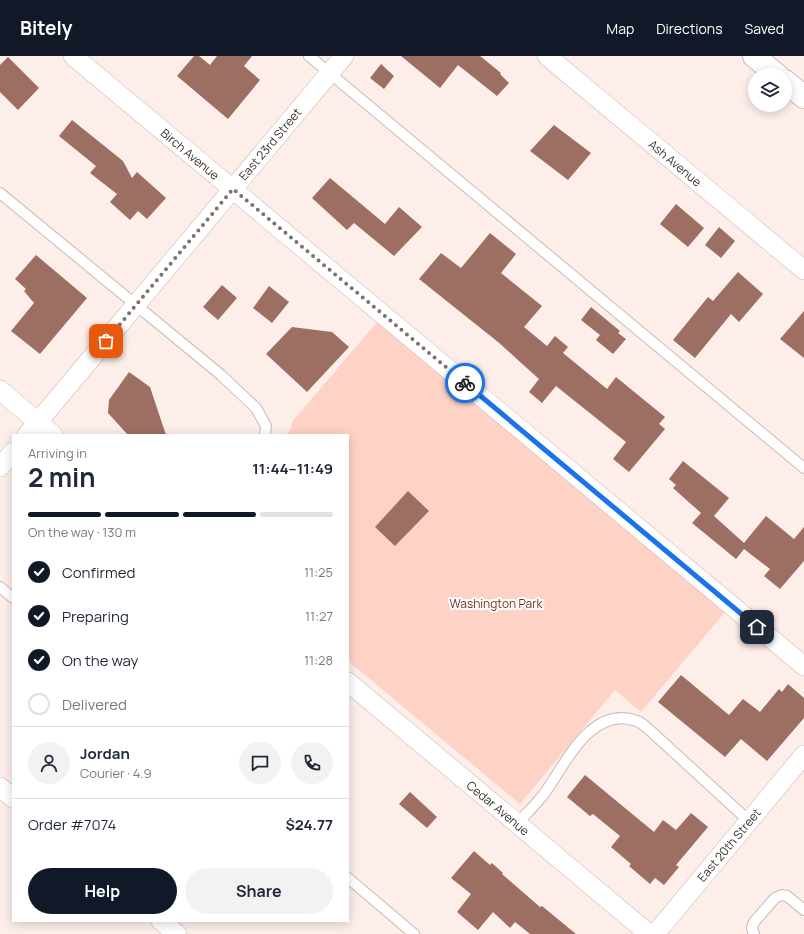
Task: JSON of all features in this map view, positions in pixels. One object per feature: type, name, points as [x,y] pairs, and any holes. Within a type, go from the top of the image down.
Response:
[{"type":"main road","points":[[754,56],[769,68]]},
{"type":"main road","points":[[792,87],[804,97]]},
{"type":"street","name":"Birch Avenue","points":[[73,56],[804,666]]},
{"type":"street","name":"East 23rd Street","points":[[32,428],[344,56]]},
{"type":"street","name":"Ash Avenue","points":[[547,56],[804,270]]},
{"type":"street","points":[[0,390],[32,428],[51,434]]},
{"type":"street","points":[[0,467],[12,453]]},
{"type":"street","name":"Cedar Avenue","points":[[349,683],[649,934]]},
{"type":"street","name":"East 20th Street","points":[[655,934],[804,755]]},
{"type":"street","points":[[0,787],[12,797]]},
{"type":"street","points":[[162,922],[177,934]]},
{"type":"lane","points":[[309,56],[804,468]]},
{"type":"lane","points":[[0,193],[221,376],[256,408],[266,426],[265,434]]},
{"type":"lane","points":[[0,587],[12,597]]},
{"type":"lane","points":[[517,824],[543,795],[581,739],[600,722],[620,719],[637,721],[654,734],[749,821]]},
{"type":"lane","points":[[349,879],[414,934]]},
{"type":"lane","points":[[754,934],[752,928],[754,922],[775,898],[782,895],[787,896],[804,910]]},
{"type":"green space","name":"Washington Park","points":[[377,322],[725,612],[641,712],[615,690],[520,804],[349,662],[349,434],[287,434],[290,430],[292,422]]},
{"type":"building","points":[[194,56],[199,56],[210,65],[217,56],[252,56],[244,66],[260,80],[228,119],[177,76]]},
{"type":"building","points":[[401,56],[480,56],[501,73],[500,74],[509,83],[497,96],[458,65],[440,88]]},
{"type":"building","points":[[8,57],[39,88],[18,110],[0,92],[0,65]]},
{"type":"building","points":[[381,64],[394,76],[384,89],[370,78]]},
{"type":"building","points":[[72,120],[123,161],[132,178],[137,172],[166,198],[147,219],[138,211],[130,220],[110,202],[117,194],[90,173],[96,166],[59,136]]},
{"type":"building","points":[[554,125],[591,153],[568,180],[530,151]]},
{"type":"building","points":[[330,178],[385,224],[399,207],[422,227],[394,256],[354,223],[347,230],[312,198]]},
{"type":"building","points":[[676,204],[704,228],[688,247],[660,224]]},
{"type":"building","points":[[719,227],[735,241],[721,258],[705,245]]},
{"type":"building","points":[[490,233],[516,254],[501,273],[542,306],[524,327],[547,346],[555,336],[568,347],[563,353],[607,389],[616,377],[665,417],[659,424],[665,429],[629,472],[613,459],[626,442],[556,386],[542,403],[529,392],[539,379],[498,342],[419,279],[441,253],[461,268]]},
{"type":"building","points":[[36,255],[87,298],[40,354],[11,331],[34,303],[24,291],[26,289],[15,279]]},
{"type":"building","points":[[738,272],[763,294],[739,322],[731,314],[695,358],[673,340],[708,297],[713,301]]},
{"type":"building","points":[[222,285],[237,298],[218,320],[203,307]]},
{"type":"building","points":[[269,286],[289,302],[272,323],[253,308]]},
{"type":"building","points":[[591,307],[620,331],[618,333],[626,339],[613,354],[596,340],[600,335],[581,320]]},
{"type":"building","points":[[804,311],[804,358],[780,339]]},
{"type":"building","points":[[292,327],[332,332],[349,347],[307,392],[266,354]]},
{"type":"building","points":[[129,372],[150,387],[166,434],[127,434],[108,413],[109,400]]},
{"type":"building","points":[[683,461],[729,498],[714,516],[744,543],[766,516],[794,539],[804,527],[804,561],[780,589],[764,576],[770,569],[744,549],[736,559],[692,523],[701,513],[673,488],[676,485],[669,479]]},
{"type":"building","points":[[408,491],[429,511],[395,546],[375,527]]},
{"type":"building","points":[[681,675],[729,715],[743,699],[760,712],[779,689],[782,692],[788,684],[804,698],[804,718],[767,761],[741,739],[725,757],[658,702]]},
{"type":"building","points":[[585,775],[654,832],[663,820],[676,830],[691,813],[708,827],[676,865],[679,867],[664,885],[655,878],[650,884],[629,866],[631,864],[611,847],[620,836],[593,814],[590,816],[567,797]]},
{"type":"building","points":[[410,792],[437,817],[427,828],[399,804]]},
{"type":"building","points":[[474,851],[490,865],[492,863],[503,873],[502,874],[540,907],[542,906],[576,934],[530,934],[515,922],[510,928],[493,912],[478,930],[457,912],[471,894],[451,878]]},
{"type":"way so far","points":[[106,341],[233,189],[465,383]]},
{"type":"route","points":[[465,383],[757,627]]}]
